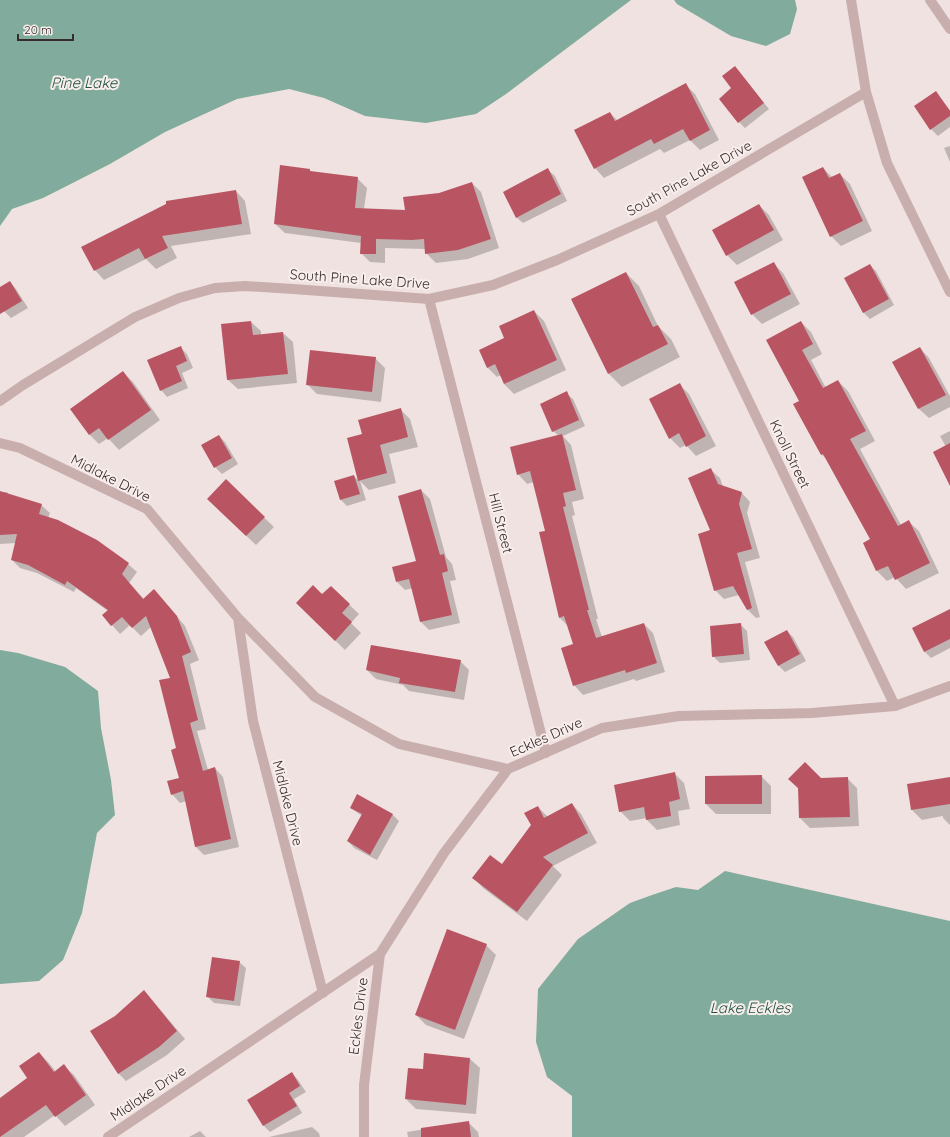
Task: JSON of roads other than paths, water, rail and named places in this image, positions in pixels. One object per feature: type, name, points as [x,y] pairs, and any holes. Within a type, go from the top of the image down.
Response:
[{"type":"street","points":[[851,0],[866,92],[887,163],[950,292]]},
{"type":"street","points":[[930,0],[950,28]]},
{"type":"street","name":"South Pine Lake Drive","points":[[0,401],[23,385],[135,317],[179,298],[215,288],[245,286],[429,299],[493,285],[557,260],[659,214],[866,92]]},
{"type":"street","name":"Knoll Street","points":[[659,214],[895,706]]},
{"type":"street","name":"Hill Street","points":[[429,299],[546,754]]},
{"type":"street","name":"Midlake Drive","points":[[0,443],[20,448],[147,509],[238,618],[315,697],[398,744],[508,770]]},
{"type":"street","name":"Midlake Drive","points":[[238,618],[253,721],[322,993]]},
{"type":"street","name":"Eckles Drive","points":[[364,1137],[364,1085],[380,954],[444,853],[508,770],[602,728],[679,716],[812,713],[895,706],[950,686]]},
{"type":"street","name":"Midlake Drive","points":[[108,1137],[380,954]]},
{"type":"water","name":"Pine Lake","points":[[0,0],[631,0],[506,94],[476,114],[426,123],[365,116],[324,98],[289,89],[237,99],[165,132],[110,164],[43,198],[12,209],[0,226]]},
{"type":"water","points":[[674,0],[795,0],[797,9],[790,34],[766,46],[731,36],[677,4]]},
{"type":"water","points":[[0,650],[18,653],[65,667],[98,691],[101,728],[111,780],[115,815],[97,833],[82,913],[63,960],[39,981],[0,984]]},
{"type":"water","name":"Lake Eckles","points":[[725,871],[950,921],[950,1137],[572,1137],[572,1096],[547,1077],[536,1042],[538,989],[578,939],[630,903],[676,887],[698,890]]}]
